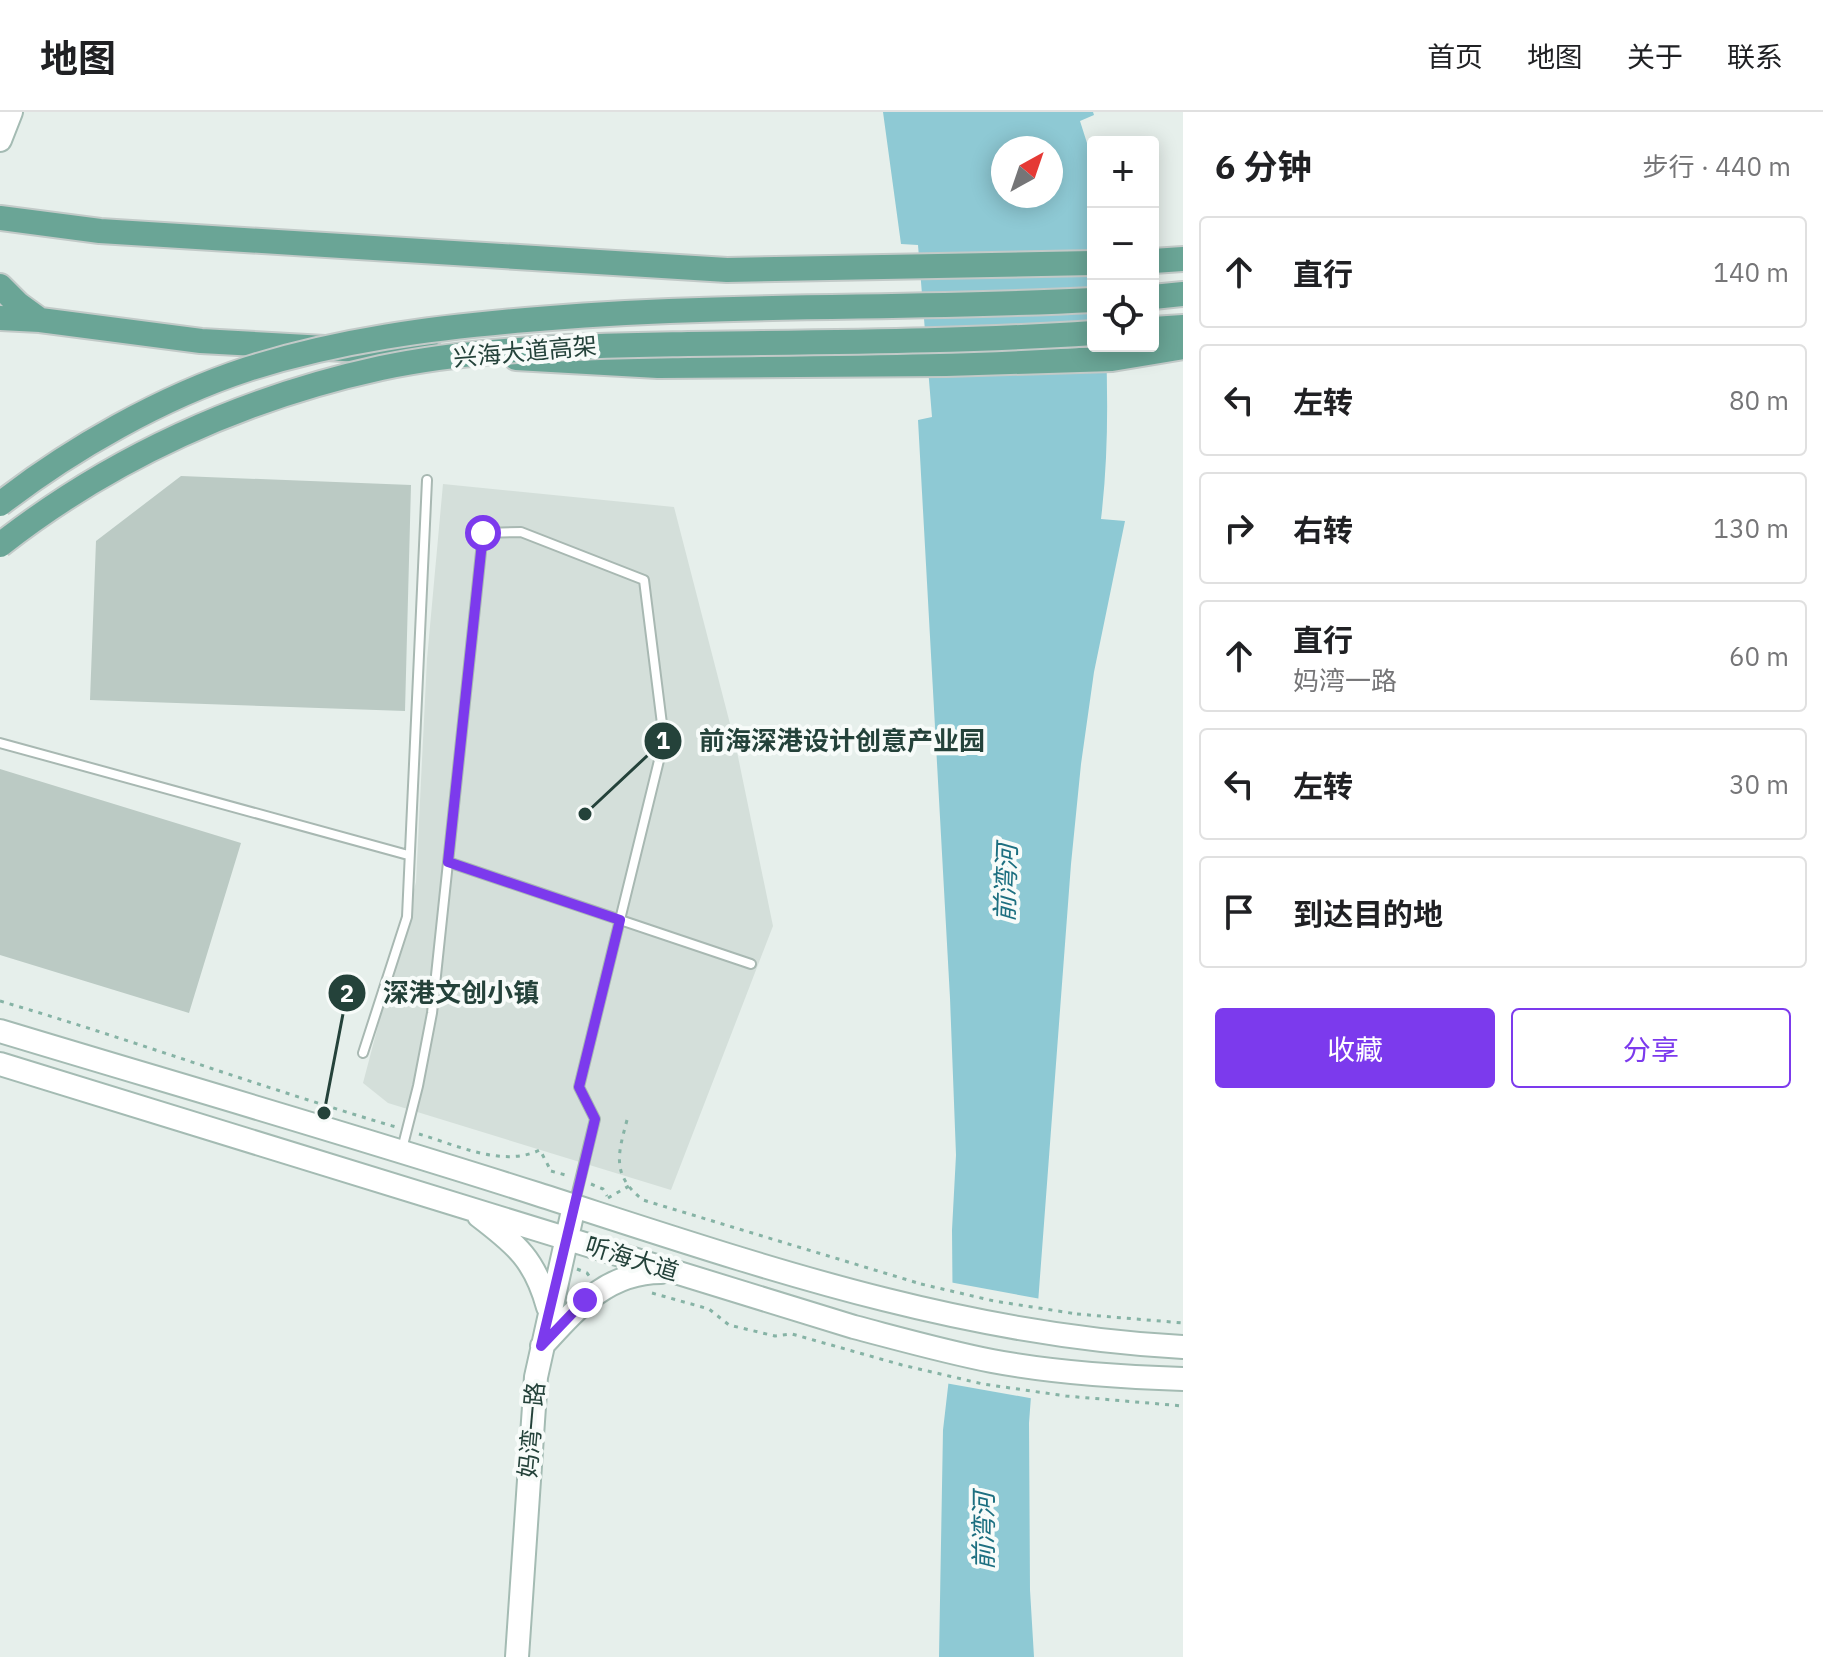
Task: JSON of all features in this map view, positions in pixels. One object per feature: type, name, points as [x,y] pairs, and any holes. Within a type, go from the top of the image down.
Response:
[{"type":"main road","points":[[0,140],[11,112]]},
{"type":"main road","points":[[0,218],[100,231],[727,270],[1087,263]]},
{"type":"main road","points":[[1159,261],[1183,259]]},
{"type":"main road","points":[[0,286],[40,320]]},
{"type":"main road","points":[[1159,296],[1183,294]]},
{"type":"main road","name":"兴海大道高架","points":[[0,504],[132,420],[193,390],[288,357],[353,342],[436,328],[568,316],[1087,300]]},
{"type":"main road","points":[[0,318],[40,320],[201,341],[658,366],[946,364],[1097,359],[1183,347]]},
{"type":"main road","points":[[1159,329],[1183,327]]},
{"type":"main road","name":"兴海大道高架","points":[[0,545],[83,487],[207,423],[264,400],[384,367],[581,346],[1087,333]]},
{"type":"main road","name":"听海大道","points":[[0,1031],[404,1141],[574,1206],[809,1280],[999,1326],[1074,1337],[1183,1347]]},
{"type":"main road","name":"听海大道","points":[[0,1064],[670,1272],[908,1341],[990,1361],[1069,1373],[1183,1379]]},
{"type":"main road","name":"妈湾一路","points":[[517,1657],[533,1406],[541,1346],[574,1206]]},
{"type":"main road","points":[[469,1208],[525,1255],[535,1270],[549,1310]]},
{"type":"main road","points":[[541,1346],[598,1290],[631,1275],[670,1272]]},
{"type":"lane","points":[[363,1053],[407,917],[427,480]]},
{"type":"lane","points":[[404,1141],[432,1013],[483,533],[521,532],[644,580],[664,740],[579,1087],[595,1119],[574,1206]]},
{"type":"lane","points":[[0,743],[408,855]]},
{"type":"lane","points":[[448,862],[751,964]]},
{"type":"path","points":[[0,1001],[108,1033],[293,1097],[404,1141],[505,1157],[529,1155],[540,1150],[551,1171]]},
{"type":"path","points":[[627,1120],[618,1160],[629,1186],[643,1200],[921,1284],[994,1301],[1077,1314],[1183,1323]]},
{"type":"path","points":[[608,1198],[629,1186]]},
{"type":"path","points":[[644,1291],[709,1309],[729,1325],[775,1336],[792,1334],[983,1384],[1066,1396],[1183,1406]]},
{"type":"shaded area","points":[[443,484],[674,507],[736,747],[773,926],[671,1190],[388,1103],[363,1083],[416,882],[427,659]]},
{"type":"water","name":"前湾河","points":[[883,112],[1093,112],[1094,115],[1080,121],[1087,143],[1087,352],[1106,352],[1107,432],[1101,519],[1125,521],[1094,672],[1071,864],[1029,1423],[1030,1590],[1034,1657],[939,1657],[943,1430],[953,1344],[952,1230],[956,1155],[918,420],[932,417],[918,245],[901,244]]},
{"type":"pier","points":[[949,1282],[1041,1299],[1035,1399],[945,1383],[949,1343]]},
{"type":"building","points":[[181,476],[411,485],[405,711],[90,700],[96,541]]},
{"type":"building","points":[[0,769],[241,843],[189,1013],[0,955]]},
{"type":"place","name":"前海深港设计创意产业园","points":[[585,814]]},
{"type":"place","name":"深港文创小镇","points":[[324,1113]]},
{"type":"route","points":[[483,533],[448,862],[620,920],[579,1087],[595,1119],[541,1346],[585,1300]]}]
